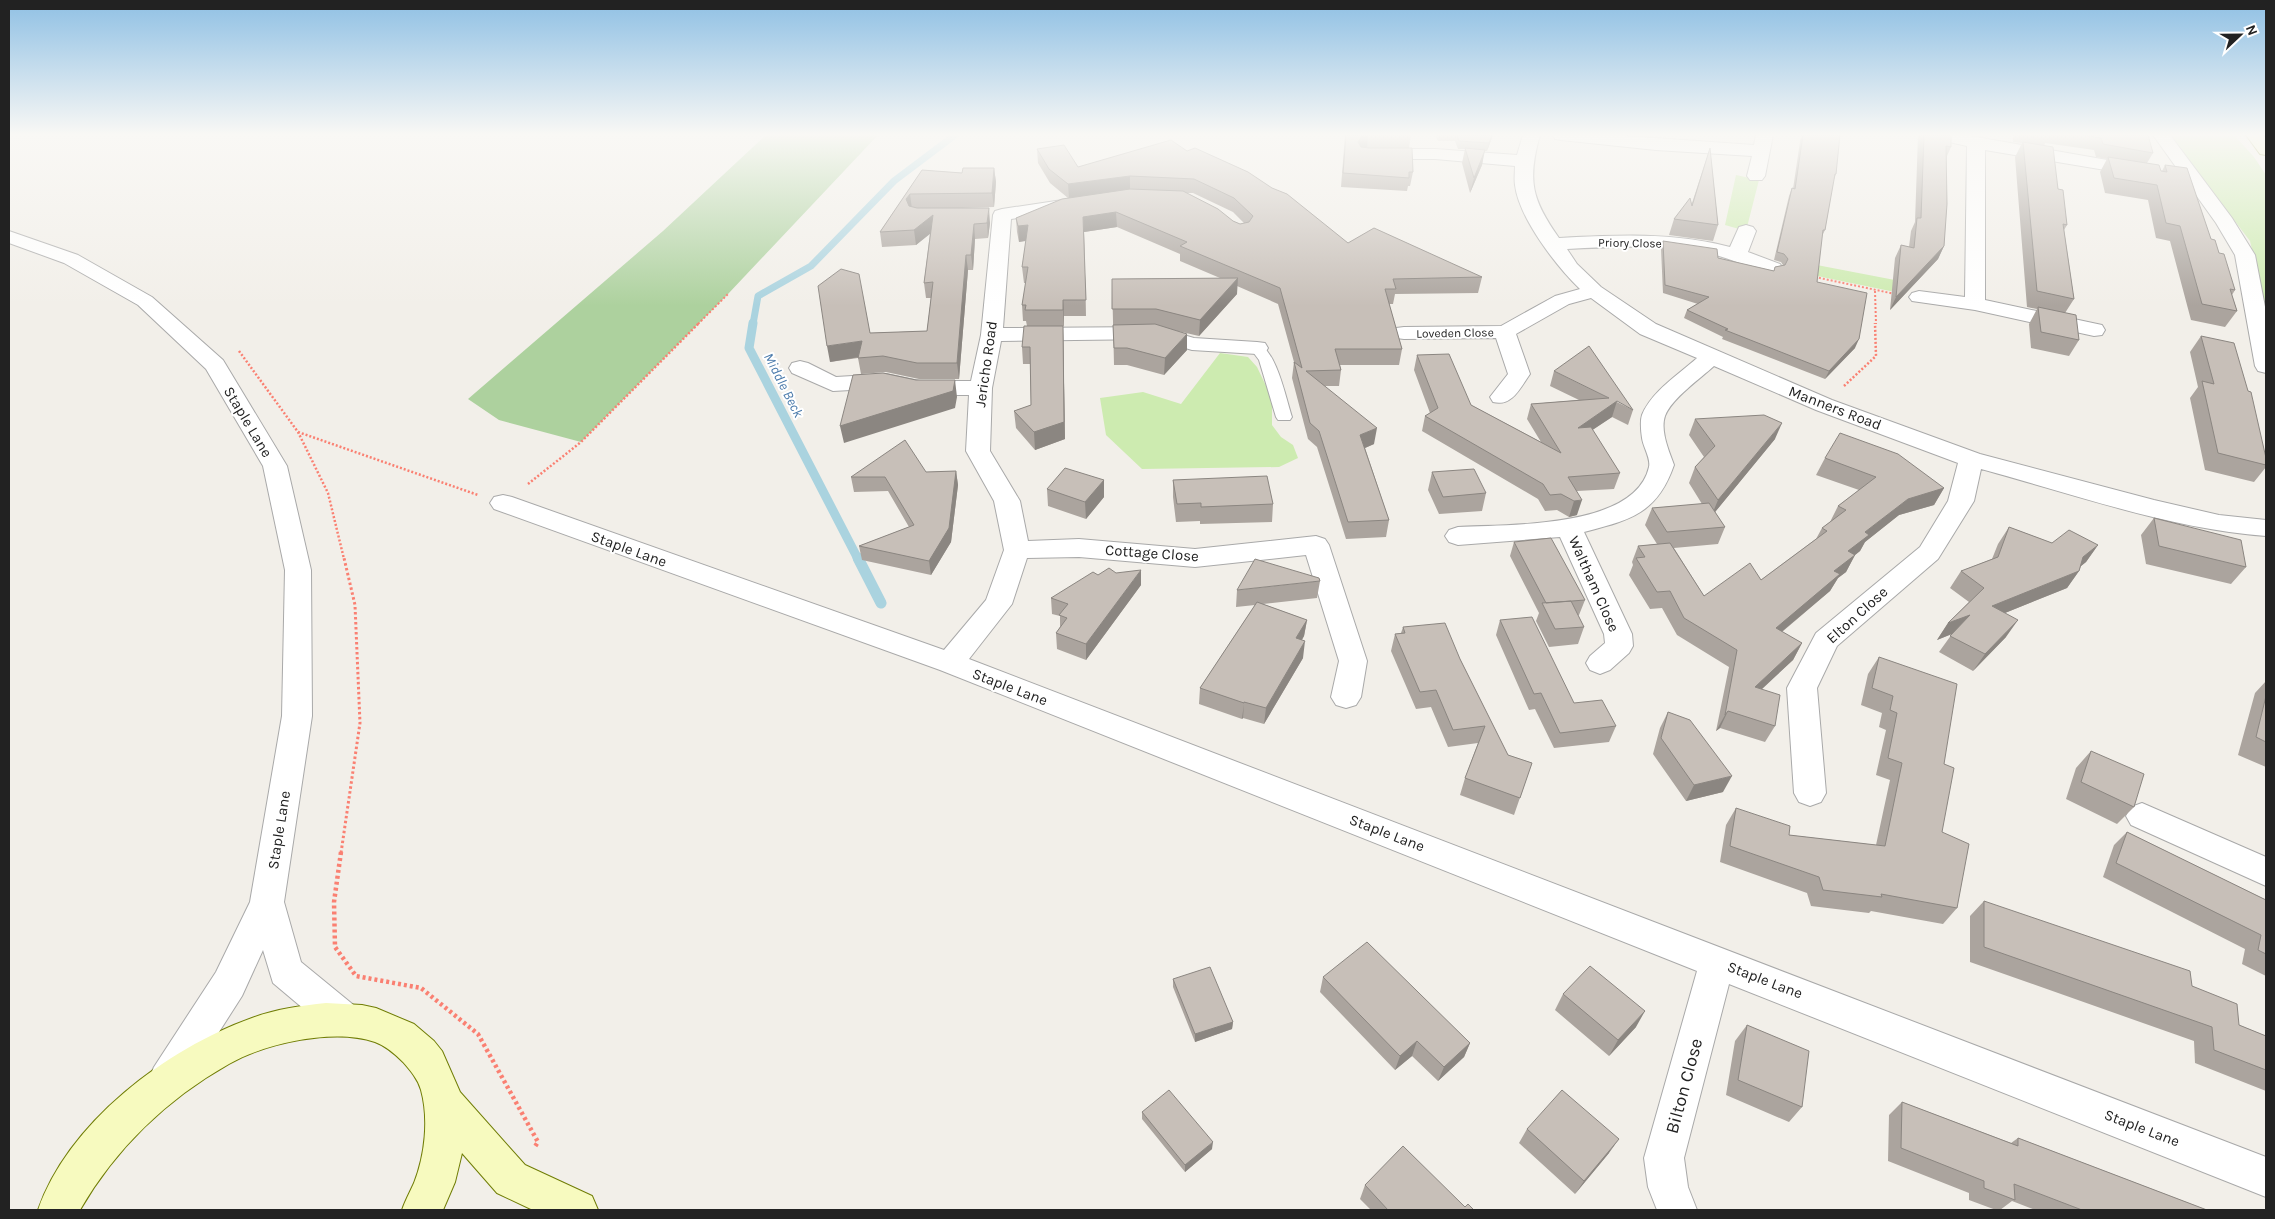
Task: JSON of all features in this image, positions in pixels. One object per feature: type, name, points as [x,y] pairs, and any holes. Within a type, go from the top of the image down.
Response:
[{"type":"main road","points":[[58,1210],[77,1177],[102,1143],[133,1111],[165,1084],[200,1060],[236,1042],[273,1028],[309,1020],[343,1019],[373,1024],[399,1035],[420,1051],[435,1074],[444,1102],[444,1133],[439,1168],[422,1210]]},
{"type":"main road","points":[[444,1102],[510,1179],[578,1210]]},
{"type":"street","name":"Manners Road","points":[[1526,192],[1533,214],[1570,268],[1594,291],[1648,329],[1824,405],[1971,459],[2154,508],[2219,523],[2266,528]]},
{"type":"street","points":[[1975,304],[1976,192]]},
{"type":"street","points":[[2202,192],[2225,222],[2245,255],[2266,366]]},
{"type":"street","name":"Jericho Road","points":[[1017,550],[1007,501],[978,451],[980,388],[992,335],[992,215],[1083,203]]},
{"type":"street","points":[[1737,254],[1746,231]]},
{"type":"street","name":"Staple Lane","points":[[9,237],[71,259],[145,301],[215,365],[275,466],[298,570],[297,716],[267,902],[229,984],[165,1084]]},
{"type":"street","name":"Priory Close","points":[[1552,244],[1611,241],[1688,244],[1737,254],[1773,268]]},
{"type":"street","name":"Loveden Close","points":[[1404,333],[1506,332],[1562,300],[1594,291]]},
{"type":"street","points":[[1919,297],[1975,304],[2094,330]]},
{"type":"street","name":"Loveden Close","points":[[1501,397],[1519,374],[1506,332]]},
{"type":"street","points":[[992,335],[1156,333],[1192,344],[1257,348]]},
{"type":"street","name":"Waltham Close","points":[[1458,536],[1569,528],[1607,518],[1639,503],[1655,484],[1662,465],[1654,440],[1653,417],[1661,402],[1711,357]]},
{"type":"street","points":[[800,368],[833,384],[886,381],[919,388],[980,388]]},
{"type":"street","name":"Elton Close","points":[[1810,793],[1802,688],[1826,640],[1929,553],[1962,501],[1971,459]]},
{"type":"street","name":"Staple Lane","points":[[503,504],[950,663],[1718,961],[2266,1177]]},
{"type":"street","name":"Waltham Close","points":[[1569,528],[1618,634],[1618,646],[1600,663]]},
{"type":"street","name":"Cottage Close","points":[[1017,550],[1079,548],[1195,558],[1312,535],[1353,661],[1346,697]]},
{"type":"street","points":[[950,663],[998,604],[1017,550]]},
{"type":"street","points":[[2142,816],[2266,872]]},
{"type":"street","name":"Staple Lane","points":[[267,902],[286,971],[343,1019]]},
{"type":"street","name":"Bilton Close","points":[[1677,1210],[1668,1187],[1664,1158],[1718,961]]},
{"type":"lane","points":[[1257,348],[1266,359],[1284,416]]},
{"type":"path","points":[[1773,268],[1875,291],[1919,297]]},
{"type":"path","points":[[1824,405],[1876,356],[1875,291]]},
{"type":"path","points":[[538,1142],[478,1034],[422,988],[356,976],[335,947],[334,902],[360,723],[355,605],[328,493],[298,432],[503,504],[581,442],[728,294]]},
{"type":"green space","points":[[705,192],[824,192],[728,294],[581,442],[499,420],[468,399],[663,231]]},
{"type":"green space","points":[[1732,192],[1756,192],[1746,231],[1725,225]]},
{"type":"green space","points":[[2212,192],[2266,192],[2266,309],[2250,241]]},
{"type":"green space","points":[[1796,261],[1900,281],[1901,289],[1890,291],[1793,271]]},
{"type":"green space","points":[[1220,353],[1248,357],[1257,367],[1272,403],[1272,425],[1281,437],[1293,445],[1298,458],[1279,467],[1142,469],[1106,435],[1100,398],[1143,392],[1181,404]]},
{"type":"building","points":[[907,192],[992,192],[910,194],[906,199],[909,206],[917,208],[989,208],[987,223],[974,224],[971,255],[966,255],[957,363],[917,363],[883,356],[858,358],[862,341],[827,346],[818,286],[841,269],[859,274],[870,333],[927,331],[933,282],[924,283],[933,215],[914,230],[880,232]]},
{"type":"building","points":[[1110,192],[1185,192],[1218,209],[1233,221],[1240,224],[1249,222],[1253,216],[1234,198],[1221,192],[1282,192],[1287,194],[1348,243],[1374,228],[1482,277],[1393,279],[1396,289],[1385,289],[1402,349],[1335,349],[1341,370],[1306,371],[1377,428],[1360,435],[1389,520],[1348,522],[1319,431],[1310,423],[1294,362],[1302,368],[1280,288],[1180,246],[1187,242],[1116,212],[1083,217],[1086,300],[1063,300],[1063,310],[1025,310],[1026,305],[1022,305],[1028,267],[1022,267],[1028,225],[1018,226],[1016,218],[1062,199]]},
{"type":"building","points":[[1696,192],[1715,192],[1718,225],[1674,219],[1690,198],[1692,206]]},
{"type":"building","points":[[1791,192],[1832,192],[1825,230],[1823,230],[1817,282],[1867,293],[1859,339],[1829,371],[1725,330],[1728,329],[1687,310],[1709,297],[1665,285],[1663,241],[1717,249],[1718,258],[1774,271],[1775,267],[1785,265],[1788,259],[1784,254],[1777,252]]},
{"type":"building","points":[[1922,192],[1947,192],[1944,246],[1896,297],[1901,245],[1914,248],[1917,218],[1921,218]]},
{"type":"building","points":[[2028,192],[2063,192],[2067,225],[2063,224],[2074,299],[2037,291]]},
{"type":"building","points":[[2159,192],[2195,192],[2211,239],[2215,240],[2219,253],[2224,254],[2235,290],[2230,289],[2237,311],[2202,304],[2180,226],[2166,223]]},
{"type":"building","points":[[1238,278],[1200,320],[1156,309],[1112,309],[1112,279]]},
{"type":"building","points":[[2038,307],[2076,315],[2079,340],[2041,332]]},
{"type":"building","points":[[1155,324],[1187,334],[1165,358],[1127,348],[1114,348],[1113,325]]},
{"type":"building","points":[[1024,326],[1063,326],[1064,422],[1034,432],[1014,411],[1031,405],[1030,347],[1022,347]]},
{"type":"building","points":[[2201,336],[2234,343],[2248,391],[2251,392],[2266,465],[2218,453],[2202,381],[2214,384]]},
{"type":"building","points":[[1589,346],[1633,410],[1617,401],[1578,428],[1591,427],[1620,473],[1568,477],[1582,500],[1574,501],[1561,494],[1550,495],[1543,484],[1425,416],[1438,408],[1417,355],[1449,354],[1471,405],[1561,453],[1531,404],[1609,398],[1554,371]]},
{"type":"building","points":[[883,373],[916,380],[955,380],[953,391],[840,426],[853,375]]},
{"type":"building","points":[[1764,415],[1782,423],[1718,500],[1695,467],[1715,446],[1695,419]]},
{"type":"building","points":[[1840,433],[1898,454],[1944,488],[1908,499],[1865,532],[1869,535],[1848,551],[1855,555],[1834,571],[1840,574],[1776,628],[1802,643],[1755,687],[1780,695],[1775,726],[1728,711],[1725,715],[1737,650],[1684,618],[1670,591],[1657,592],[1636,558],[1645,557],[1638,546],[1670,543],[1704,596],[1750,563],[1761,580],[1827,531],[1822,528],[1846,510],[1838,506],[1876,477],[1825,458]]},
{"type":"building","points":[[905,440],[926,472],[956,471],[949,528],[929,561],[859,546],[914,525],[885,477],[851,477]]},
{"type":"building","points":[[1065,468],[1104,480],[1085,502],[1047,489]]},
{"type":"building","points":[[1474,469],[1486,493],[1443,497],[1432,472]]},
{"type":"building","points":[[1267,476],[1273,504],[1201,507],[1201,503],[1177,504],[1173,480]]},
{"type":"building","points":[[1709,503],[1725,527],[1667,532],[1652,508]]},
{"type":"building","points":[[2154,518],[2241,540],[2246,567],[2159,546]]},
{"type":"building","points":[[2009,527],[2052,543],[2069,530],[2098,545],[2083,557],[2079,571],[1992,606],[2018,620],[1985,654],[1950,636],[1970,615],[1948,623],[1984,588],[1961,571],[1998,557]]},
{"type":"building","points":[[1551,538],[1585,600],[1546,603],[1514,542]]},
{"type":"building","points":[[1255,559],[1319,578],[1320,581],[1237,590]]},
{"type":"building","points":[[1109,568],[1116,573],[1141,570],[1086,644],[1056,633],[1067,618],[1059,615],[1068,604],[1051,598],[1093,572],[1098,575]]},
{"type":"building","points":[[1571,601],[1584,627],[1555,629],[1542,603]]},
{"type":"building","points":[[1257,602],[1307,620],[1296,638],[1305,641],[1266,708],[1244,703],[1200,688]]},
{"type":"building","points":[[1532,617],[1574,703],[1602,700],[1616,726],[1560,733],[1541,693],[1534,694],[1500,620]]},
{"type":"building","points":[[1445,623],[1460,659],[1508,755],[1532,763],[1520,798],[1465,778],[1485,726],[1453,730],[1436,690],[1420,692],[1395,634],[1405,633],[1403,627]]},
{"type":"building","points":[[1879,657],[1957,684],[1944,764],[1954,768],[1942,832],[1969,844],[1957,908],[1881,894],[1882,897],[1823,890],[1819,877],[1730,846],[1736,808],[1790,826],[1789,835],[1885,846],[1902,763],[1888,758],[1897,713],[1890,710],[1893,696],[1872,688]]},
{"type":"building","points":[[2266,696],[2266,742],[2256,737]]},
{"type":"building","points":[[1668,712],[1690,720],[1732,776],[1694,785],[1661,738]]},
{"type":"building","points":[[2091,751],[2144,774],[2134,807],[2081,782]]},
{"type":"building","points":[[2127,832],[2266,900],[2266,954],[2258,950],[2261,935],[2116,863]]},
{"type":"building","points":[[1984,901],[2190,971],[2192,986],[2237,1004],[2239,1025],[2266,1036],[2266,1070],[2214,1050],[2212,1027],[1984,947]]},
{"type":"building","points":[[1367,942],[1470,1043],[1444,1067],[1417,1041],[1400,1056],[1323,977]]},
{"type":"building","points":[[1590,966],[1645,1011],[1618,1040],[1563,994]]},
{"type":"building","points":[[1210,967],[1233,1022],[1195,1034],[1173,979]]},
{"type":"building","points":[[1747,1025],[1809,1051],[1802,1107],[1738,1080]]},
{"type":"building","points":[[1169,1090],[1213,1142],[1185,1165],[1142,1112]]},
{"type":"building","points":[[1562,1090],[1619,1139],[1584,1181],[1527,1129]]},
{"type":"building","points":[[1902,1102],[2018,1146],[2018,1138],[2207,1210],[2082,1210],[2014,1184],[2015,1200],[1984,1188],[1984,1181],[1901,1148]]},
{"type":"building","points":[[1403,1146],[1465,1207],[1468,1204],[1474,1210],[1388,1210],[1365,1185]]},
{"type":"waterway","name":"Middle Beck","points":[[753,324],[758,296],[811,266],[883,192]]},
{"type":"waterway","name":"Middle Beck","points":[[753,323],[749,348],[858,559]]},
{"type":"waterway","name":"Middle Beck","points":[[858,558],[881,603]]}]
